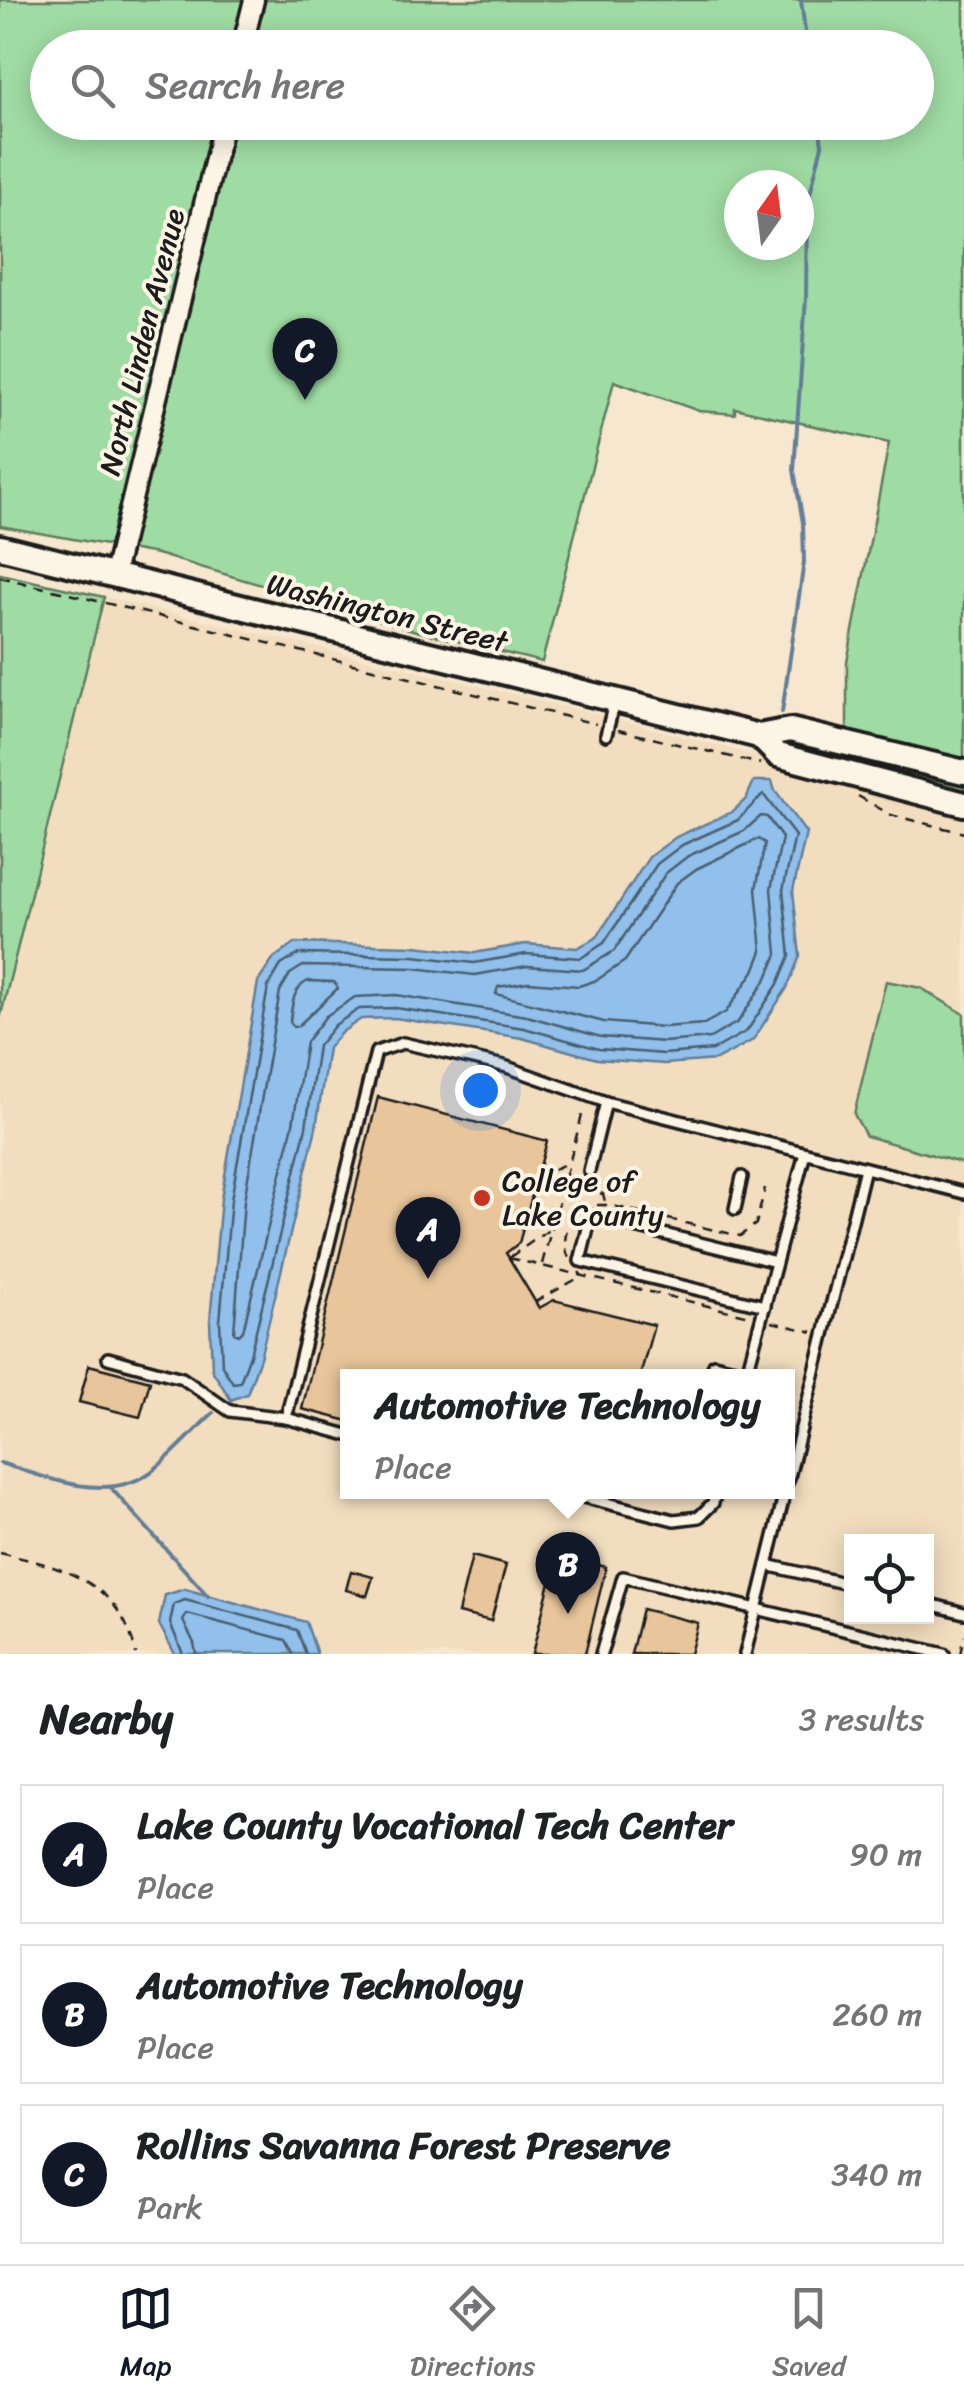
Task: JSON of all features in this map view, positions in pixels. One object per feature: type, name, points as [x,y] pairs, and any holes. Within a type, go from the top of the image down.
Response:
[{"type":"main road","name":"Washington Street","points":[[0,547],[759,736],[790,730],[964,772]]},
{"type":"main road","name":"Washington Street","points":[[759,736],[778,755],[964,804]]},
{"type":"street","points":[[246,30],[254,0]]},
{"type":"street","name":"North Linden Avenue","points":[[114,574],[220,140]]},
{"type":"lane","points":[[607,731],[614,700]]},
{"type":"lane","points":[[286,1418],[376,1052],[403,1043],[504,1066],[606,1102],[964,1193]]},
{"type":"lane","points":[[589,1171],[606,1102]]},
{"type":"lane","points":[[748,1369],[805,1152]]},
{"type":"lane","points":[[795,1452],[865,1168]]},
{"type":"lane","points":[[734,1209],[742,1178]]},
{"type":"lane","points":[[764,1306],[580,1261],[591,1216],[776,1262]]},
{"type":"lane","points":[[108,1358],[182,1378],[230,1411],[286,1418],[340,1433]]},
{"type":"lane","points":[[592,1499],[674,1520],[699,1518],[714,1499]]},
{"type":"lane","points":[[745,1654],[783,1499]]},
{"type":"lane","points":[[767,1565],[844,1583]]},
{"type":"lane","points":[[601,1654],[623,1576],[944,1654]]},
{"type":"lane","points":[[934,1606],[964,1612]]},
{"type":"path","points":[[0,578],[607,731],[766,766]]},
{"type":"path","points":[[848,789],[890,815],[964,833]]},
{"type":"path","points":[[542,1266],[587,1095]]},
{"type":"path","points":[[537,1176],[569,1162]]},
{"type":"path","points":[[564,1184],[604,1194],[606,1205]]},
{"type":"path","points":[[528,1212],[555,1217]]},
{"type":"path","points":[[552,1228],[508,1258],[824,1335]]},
{"type":"path","points":[[535,1302],[582,1276]]},
{"type":"path","points":[[0,1553],[70,1572],[102,1590],[125,1618],[136,1654]]},
{"type":"path","points":[[960,1654],[964,1636]]},
{"type":"shaded area","name":"College of Lake County","points":[[104,597],[612,718],[964,810],[964,1654],[0,1654],[0,1019]]},
{"type":"green space","points":[[0,0],[964,0],[964,764],[847,734],[847,662],[889,443],[735,408],[735,414],[699,411],[614,381],[542,662],[416,631],[157,554],[0,526]]},
{"type":"green space","points":[[0,574],[104,597],[0,1019]]},
{"type":"green space","points":[[814,746],[964,781],[964,795],[812,755]]},
{"type":"green space","points":[[886,981],[921,988],[964,1014],[964,1164],[866,1136],[854,1114]]},
{"type":"water","points":[[754,781],[772,781],[806,833],[793,891],[800,956],[787,988],[753,1040],[716,1060],[664,1064],[597,1059],[522,1038],[395,1018],[361,1019],[342,1032],[328,1048],[316,1128],[260,1358],[247,1394],[231,1400],[212,1370],[210,1321],[221,1199],[258,982],[274,958],[295,943],[415,946],[474,953],[526,944],[577,948],[597,937],[649,857],[676,837],[732,812],[746,799]]},
{"type":"water","points":[[185,1589],[306,1622],[317,1654],[175,1654],[159,1624],[165,1595]]},
{"type":"building","points":[[378,1097],[547,1141],[519,1243],[506,1253],[539,1308],[554,1300],[654,1325],[642,1369],[340,1369],[340,1419],[302,1409]]},
{"type":"building","points":[[89,1365],[150,1381],[140,1417],[79,1402]]},
{"type":"building","points":[[472,1556],[506,1565],[491,1621],[458,1613]]},
{"type":"building","points":[[579,1560],[606,1567],[585,1654],[532,1654],[553,1570],[575,1574]]},
{"type":"building","points":[[351,1571],[373,1577],[367,1596],[346,1590]]},
{"type":"building","points":[[642,1609],[698,1623],[690,1654],[631,1654]]},
{"type":"waterway","points":[[801,0],[805,30]]},
{"type":"waterway","points":[[782,712],[804,562],[803,523],[794,470],[806,298],[807,206],[821,140]]},
{"type":"waterway","points":[[0,1463],[80,1485],[120,1485],[156,1468],[213,1413]]},
{"type":"waterway","points":[[111,1488],[208,1596]]},
{"type":"place","name":"Rollins Savanna Forest Preserve","points":[[305,400]]},
{"type":"place","name":"College of Lake County","points":[[482,1198]]},
{"type":"place","name":"Lake County Vocational Tech Center","points":[[428,1279]]},
{"type":"place","name":"Automotive Technology","points":[[568,1614]]}]
